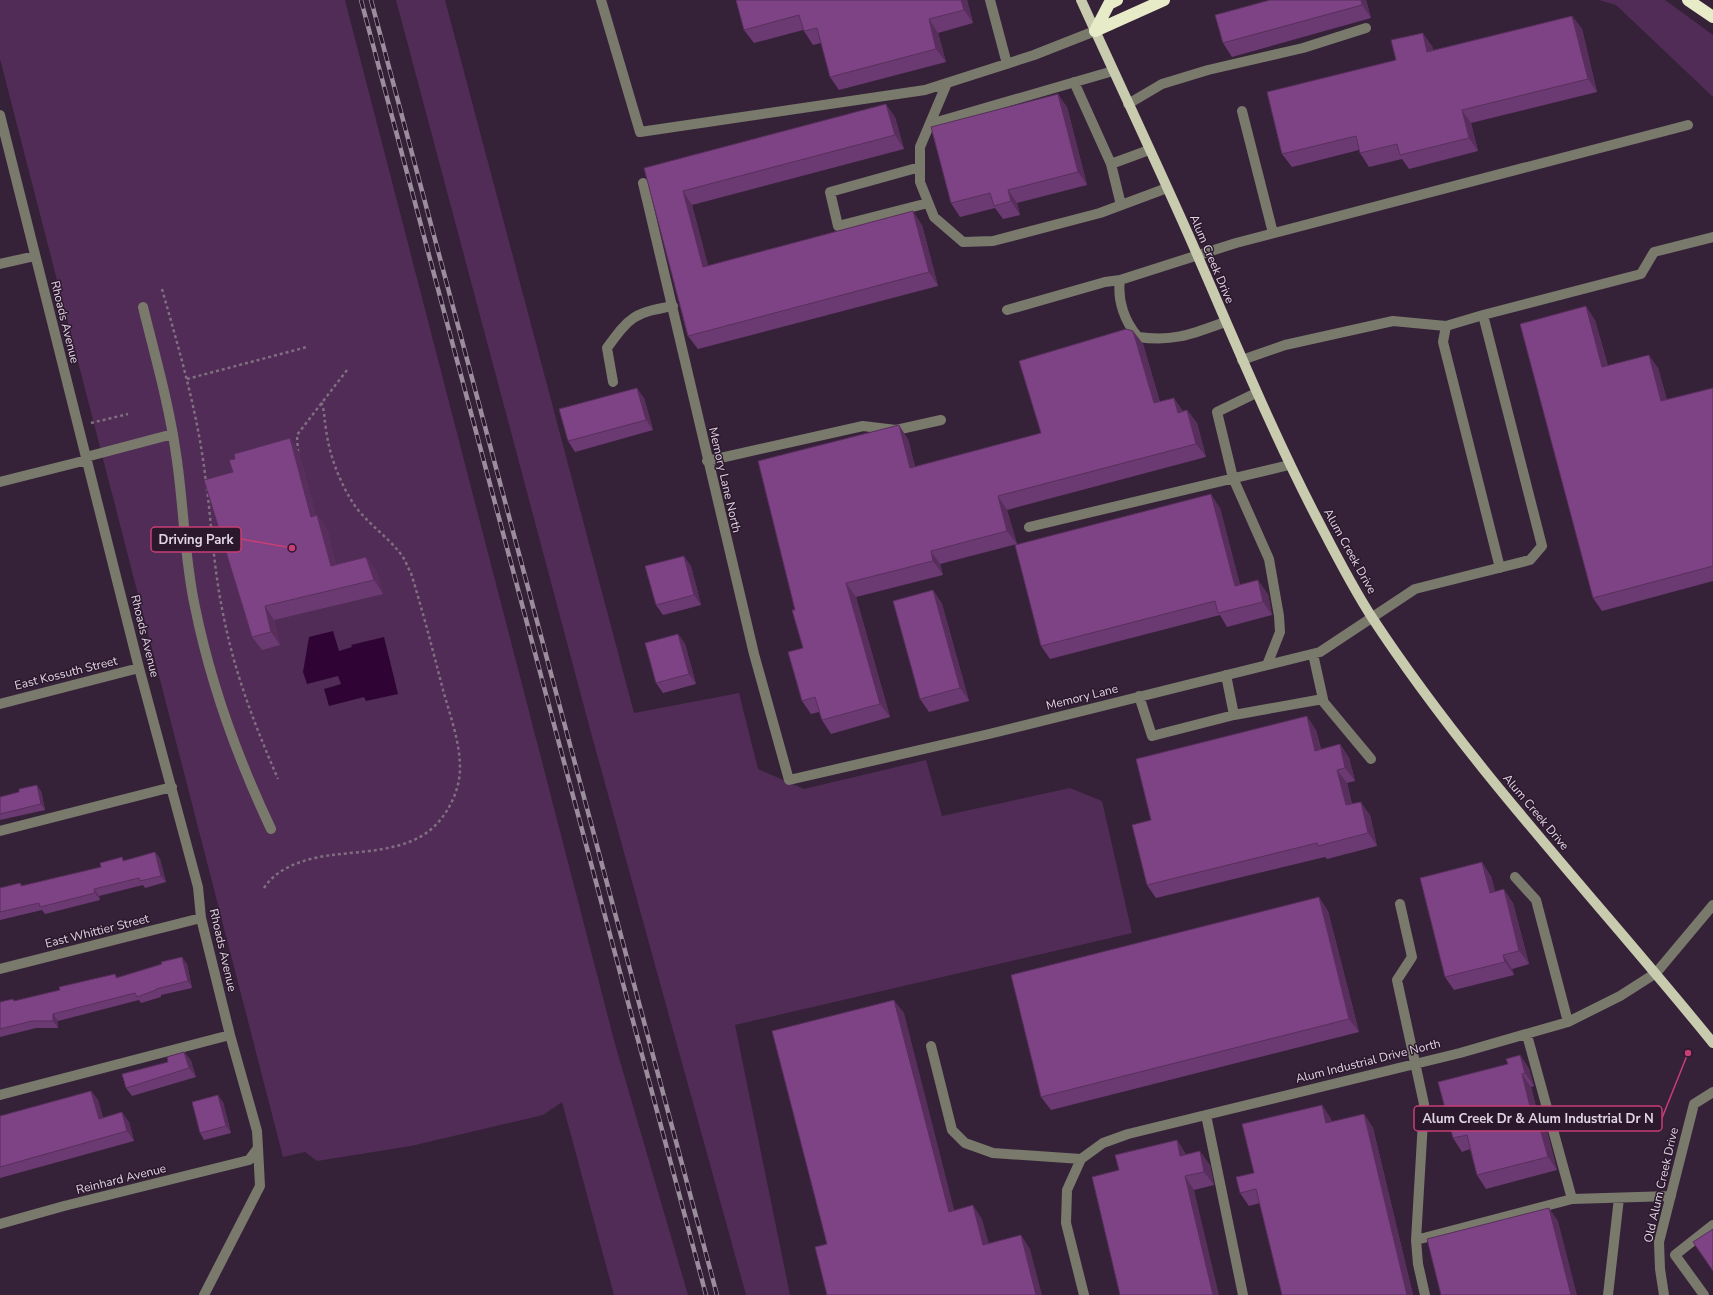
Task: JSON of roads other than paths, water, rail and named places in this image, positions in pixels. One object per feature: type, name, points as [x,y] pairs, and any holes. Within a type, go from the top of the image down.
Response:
[{"type":"highway","points":[[1095,31],[1109,4],[1117,0]]},
{"type":"highway","points":[[1095,31],[1164,0]]},
{"type":"highway","points":[[1688,0],[1713,17]]},
{"type":"main road","name":"Alum Creek Drive","points":[[1082,0],[1289,465],[1339,561],[1371,617],[1442,718],[1713,1043]]},
{"type":"street","points":[[602,0],[640,132],[925,90],[1007,64],[1095,31]]},
{"type":"street","points":[[990,0],[1007,64]]},
{"type":"street","points":[[1128,104],[1162,84],[1208,70],[1303,48],[1366,28]]},
{"type":"street","points":[[930,124],[1113,71]]},
{"type":"street","points":[[1074,82],[1111,164],[1121,205]]},
{"type":"street","points":[[947,83],[920,147],[920,182],[934,217],[963,242],[993,241],[1100,213],[1167,188]]},
{"type":"street","points":[[1242,111],[1273,233]]},
{"type":"street","name":"Rhoads Avenue","points":[[0,115],[139,668],[198,887],[201,918],[230,1035],[257,1131],[260,1186],[204,1295]]},
{"type":"street","points":[[1007,310],[1105,282],[1120,280],[1273,233],[1688,125]]},
{"type":"street","points":[[1111,164],[1149,150]]},
{"type":"street","points":[[920,167],[830,192],[838,226],[928,203]]},
{"type":"street","name":"Memory Lane North","points":[[643,184],[673,306],[707,461],[754,654],[789,780]]},
{"type":"street","points":[[1242,360],[1285,345],[1393,321],[1446,326],[1641,274],[1654,252],[1713,237]]},
{"type":"street","points":[[0,264],[35,256]]},
{"type":"street","points":[[1120,280],[1120,296],[1124,314],[1130,328],[1138,337],[1165,339],[1185,337],[1225,322]]},
{"type":"street","points":[[613,382],[607,348],[624,324],[647,310],[673,306]]},
{"type":"street","points":[[142,307],[167,399],[173,434],[194,606],[212,679],[247,778],[271,830]]},
{"type":"street","name":"Memory Lane","points":[[789,780],[1320,652],[1371,617],[1416,589],[1530,560],[1542,546],[1483,315]]},
{"type":"street","points":[[1446,326],[1443,342],[1500,568]]},
{"type":"street","points":[[1256,393],[1217,412],[1234,478],[1264,546],[1271,566],[1280,632],[1267,665]]},
{"type":"street","points":[[707,461],[863,426],[896,430],[941,420]]},
{"type":"street","points":[[0,482],[173,434]]},
{"type":"street","points":[[1029,527],[1289,465]]},
{"type":"street","points":[[1313,654],[1323,699],[1321,699]]},
{"type":"street","name":"East Kossuth Street","points":[[0,704],[139,668]]},
{"type":"street","points":[[1226,675],[1234,716]]},
{"type":"street","points":[[1139,696],[1152,736],[1234,716],[1321,699]]},
{"type":"street","points":[[1321,699],[1371,758]]},
{"type":"street","points":[[0,831],[172,787]]},
{"type":"street","points":[[1515,876],[1536,900],[1568,1022]]},
{"type":"street","points":[[1400,904],[1412,957],[1397,980],[1424,1104],[1416,1240],[1418,1264],[1425,1295]]},
{"type":"street","name":"Alum Industrial Drive North","points":[[1081,1159],[1103,1143],[1128,1134],[1527,1035],[1568,1022],[1620,996],[1656,973],[1713,905]]},
{"type":"street","name":"East Whittier Street","points":[[0,969],[201,918]]},
{"type":"street","points":[[0,1095],[230,1035]]},
{"type":"street","points":[[1527,1035],[1572,1199]]},
{"type":"street","points":[[931,1046],[952,1130],[965,1144],[993,1153],[1081,1159],[1067,1190],[1066,1223],[1084,1295]]},
{"type":"street","name":"Old Alum Creek Drive","points":[[1664,1295],[1660,1269],[1659,1242],[1670,1196],[1694,1104],[1713,1092]]},
{"type":"street","points":[[1206,1115],[1243,1295]]},
{"type":"street","name":"Reinhard Avenue","points":[[0,1224],[64,1206],[249,1160],[258,1148]]},
{"type":"street","points":[[1416,1240],[1572,1199],[1670,1196]]},
{"type":"street","points":[[1608,1295],[1619,1198]]},
{"type":"street","points":[[1704,1295],[1675,1255],[1713,1225]]},
{"type":"railway","points":[[361,0],[706,1295]]},
{"type":"railway","points":[[371,0],[717,1295]]},
{"type":"place","name":"Driving Park","points":[[292,548]]},
{"type":"place","name":"Alum Creek Dr & Alum Industrial Dr N","points":[[1688,1053]]}]
